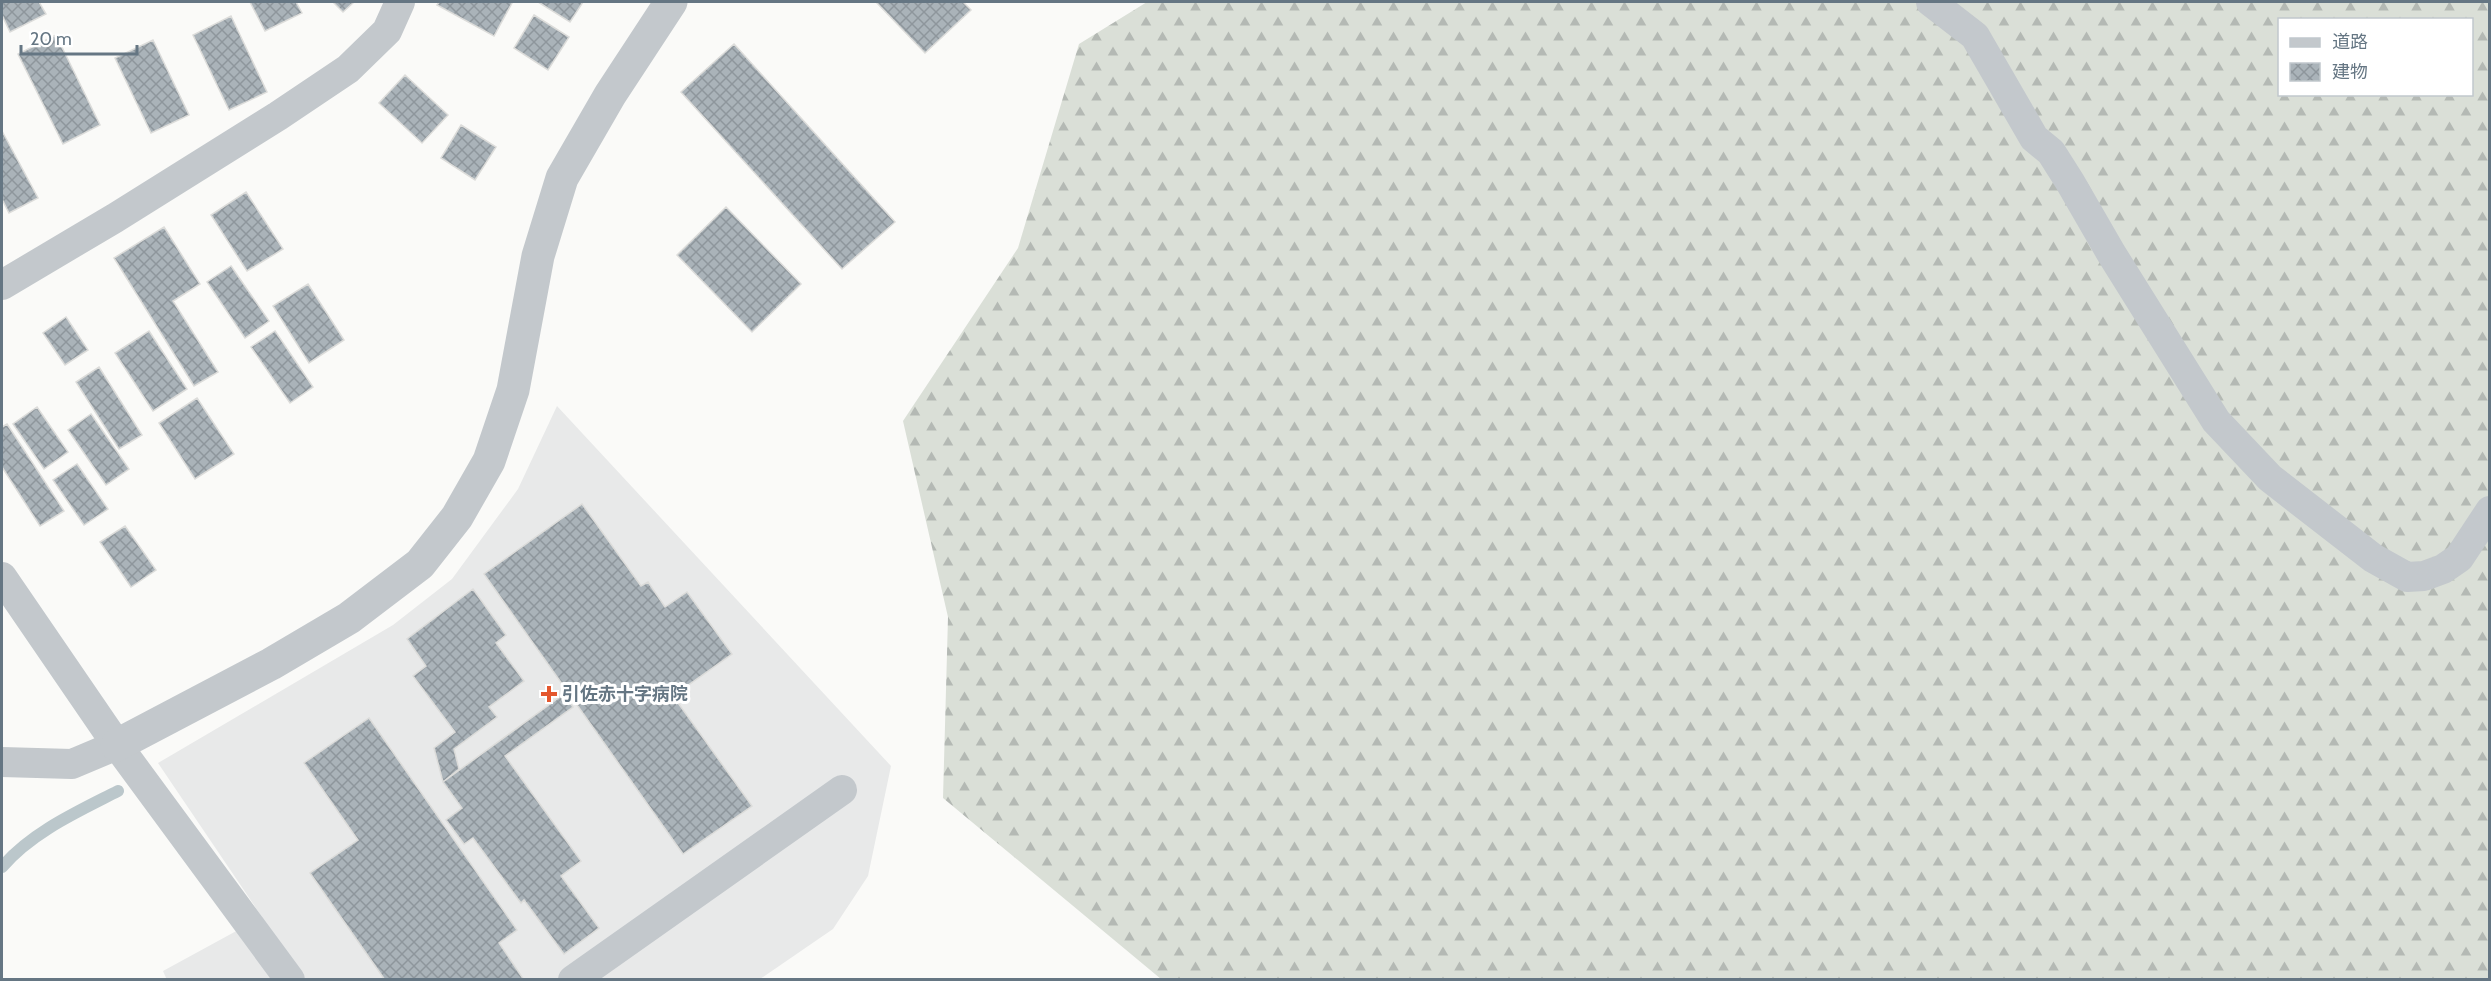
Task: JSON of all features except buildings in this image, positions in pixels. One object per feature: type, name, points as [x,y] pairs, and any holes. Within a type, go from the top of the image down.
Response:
[{"type":"street","points":[[2,285],[237,141],[348,69],[387,31],[400,2]]},
{"type":"street","points":[[2,762],[72,764],[117,745],[271,664],[349,618],[420,564],[457,517],[489,461],[513,390],[538,256],[562,178],[610,95],[671,2]]},
{"type":"street","points":[[1931,2],[1974,36],[2034,138],[2051,152],[2070,182],[2111,253],[2216,421],[2270,478],[2373,558],[2407,577],[2424,576],[2443,569],[2459,558],[2490,511]]},
{"type":"street","points":[[2,577],[117,745],[290,980]]},
{"type":"street","points":[[573,980],[842,789]]},
{"type":"shaded area","name":"引佐赤十字病院","points":[[557,406],[891,766],[868,876],[833,929],[760,979],[167,980],[163,971],[262,917],[158,763],[393,625],[452,579],[518,489]]},
{"type":"green space","points":[[1147,2],[2489,2],[2489,979],[1161,979],[943,798],[948,617],[903,421],[1018,248],[1079,44]]},
{"type":"waterway","points":[[2,867],[41,833],[118,791]]},
{"type":"place","name":"引佐赤十字病院","points":[[549,694]]}]
